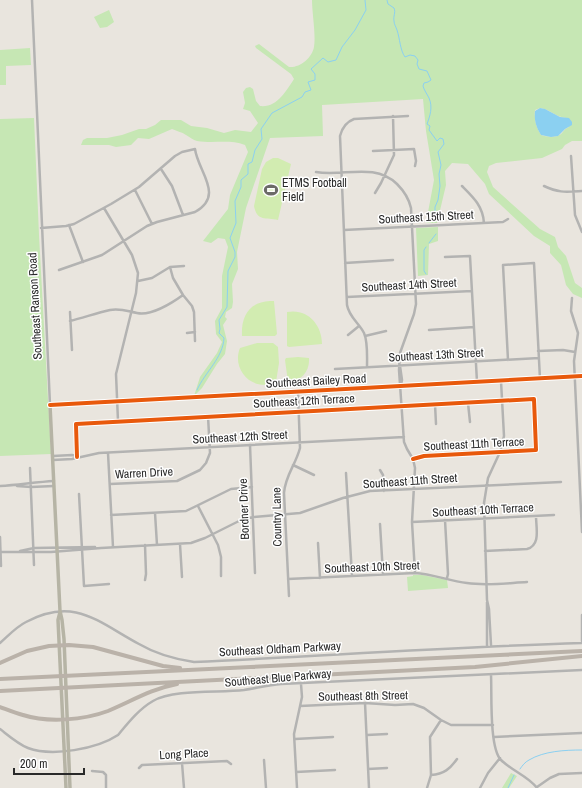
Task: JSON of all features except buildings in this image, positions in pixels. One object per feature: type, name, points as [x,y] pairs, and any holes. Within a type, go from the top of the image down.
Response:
[{"type":"highway","points":[[0,663],[27,651],[62,645],[93,646],[163,666],[184,668],[226,668]]},
{"type":"highway","points":[[0,679],[582,651]]},
{"type":"highway","points":[[0,691],[467,667],[582,656]]},
{"type":"highway","points":[[0,707],[35,718],[65,719],[88,717],[161,688],[192,683],[195,681]]},
{"type":"main road","name":"Southeast Bailey Road","points":[[50,405],[582,376]]},
{"type":"main road","name":"Southeast Ranson Road","points":[[50,405],[58,583],[62,620],[62,645],[65,663],[64,697]]},
{"type":"main road","points":[[62,645],[60,667],[64,697],[66,788]]},
{"type":"main road","points":[[65,719],[69,750],[70,788]]},
{"type":"street","name":"Southeast Ranson Road","points":[[32,0],[50,405]]},
{"type":"street","points":[[375,193],[393,158],[393,116]]},
{"type":"street","points":[[367,368],[365,336],[349,312],[347,298],[340,136],[346,124],[351,120],[358,118],[408,116]]},
{"type":"street","points":[[42,228],[69,225],[104,208],[135,190],[175,156],[182,152],[195,149],[198,162],[209,185],[207,200],[199,210],[152,224],[102,255],[59,270]]},
{"type":"street","points":[[373,151],[414,149],[416,161],[415,166]]},
{"type":"street","points":[[571,156],[575,215],[582,232]]},
{"type":"street","points":[[161,169],[172,186],[183,214]]},
{"type":"street","points":[[316,172],[368,171],[385,176],[394,182],[405,193],[411,208],[416,304],[414,314],[400,352],[400,366],[402,380],[401,386],[404,437],[415,468],[412,522],[415,573]]},
{"type":"street","points":[[462,186],[483,212],[484,223]]},
{"type":"street","points":[[544,186],[556,191],[582,191]]},
{"type":"street","points":[[135,190],[152,224]]},
{"type":"street","points":[[104,208],[132,255],[138,272],[138,281],[132,312],[116,374],[118,421]]},
{"type":"street","name":"Southeast 15th Street","points":[[344,230],[503,222],[508,219]]},
{"type":"street","points":[[69,225],[83,262]]},
{"type":"street","points":[[445,257],[470,256],[477,382]]},
{"type":"street","points":[[345,263],[393,260]]},
{"type":"street","points":[[508,360],[503,265],[534,263],[540,379]]},
{"type":"street","points":[[138,281],[152,278],[170,267],[184,266]]},
{"type":"street","points":[[170,267],[173,278],[183,295],[192,306],[194,312],[195,341]]},
{"type":"street","name":"Southeast 14th Street","points":[[347,298],[472,291]]},
{"type":"street","points":[[70,321],[110,310],[121,309],[141,314],[168,305],[183,295]]},
{"type":"street","points":[[572,298],[571,311],[578,330],[578,340],[575,352],[575,377],[582,532]]},
{"type":"street","points":[[70,312],[72,350]]},
{"type":"street","points":[[348,335],[359,326]]},
{"type":"street","points":[[429,330],[474,327]]},
{"type":"street","points":[[365,336],[386,331]]},
{"type":"street","points":[[188,333],[194,332]]},
{"type":"street","points":[[538,351],[563,350],[575,352]]},
{"type":"street","name":"Southeast 13th Street","points":[[335,369],[539,358]]},
{"type":"street","points":[[491,645],[483,519],[486,486],[491,469],[500,452],[504,436],[501,381]]},
{"type":"street","name":"Country Lane","points":[[289,596],[284,487],[299,452],[298,392]]},
{"type":"street","name":"Southeast 12th Terrace","points":[[77,457],[76,424],[534,399],[536,450]]},
{"type":"street","points":[[468,403],[470,422]]},
{"type":"street","points":[[435,404],[436,424]]},
{"type":"street","name":"Warren Drive","points":[[110,484],[181,480],[204,467],[209,456],[210,447],[208,416]]},
{"type":"street","name":"Southeast 12th Street","points":[[53,458],[72,455],[77,457],[108,452],[404,437]]},
{"type":"street","name":"Bordner Drive","points":[[250,445],[254,516],[255,573]]},
{"type":"street","name":"Southeast 11th Terrace","points":[[413,459],[424,456],[536,450]]},
{"type":"street","points":[[108,452],[113,547]]},
{"type":"street","points":[[293,465],[314,475]]},
{"type":"street","points":[[30,468],[34,565]]},
{"type":"street","points":[[380,470],[383,476],[384,491]]},
{"type":"street","points":[[346,473],[352,576]]},
{"type":"street","points":[[0,486],[31,482],[54,484]]},
{"type":"street","name":"Southeast 11th Street","points":[[0,552],[34,553],[82,548],[145,546],[196,542],[239,520],[254,516],[285,515],[306,512],[362,492],[561,482]]},
{"type":"street","points":[[15,485],[31,487],[54,484]]},
{"type":"street","points":[[111,515],[183,512],[231,489],[252,487]]},
{"type":"street","points":[[79,494],[84,586],[109,584]]},
{"type":"street","points":[[198,506],[219,548],[222,576]]},
{"type":"street","points":[[155,513],[157,545]]},
{"type":"street","name":"Southeast 10th Terrace","points":[[412,522],[554,515]]},
{"type":"street","points":[[485,551],[527,549],[535,545],[537,539],[536,516]]},
{"type":"street","points":[[445,520],[447,578]]},
{"type":"street","points":[[380,524],[383,574]]},
{"type":"street","points":[[0,538],[1,566]]},
{"type":"street","points":[[318,543],[320,578]]},
{"type":"street","points":[[180,544],[182,577]]},
{"type":"street","points":[[145,546],[145,580]]},
{"type":"street","name":"Southeast 11th Street","points":[[18,552],[34,548],[57,550]]},
{"type":"street","name":"Southeast 10th Street","points":[[288,579],[415,573],[430,574],[467,583],[486,584],[527,582]]},
{"type":"street","points":[[487,600],[487,646]]},
{"type":"street","name":"Southeast Oldham Parkway","points":[[0,644],[25,622],[44,614],[60,611],[71,611],[84,614],[101,622],[139,645],[159,654],[175,659],[194,662],[491,645],[582,642]]},
{"type":"street","points":[[582,615],[582,642]]},
{"type":"street","name":"Southeast Blue Parkway","points":[[0,729],[21,744],[30,748],[45,751],[69,750],[91,747],[113,738],[118,735],[146,706],[153,701],[173,694],[246,690],[265,686],[582,670]]},
{"type":"street","points":[[491,675],[495,751],[500,758],[509,767],[537,787],[559,774],[582,773]]},
{"type":"street","points":[[297,788],[295,727],[302,693],[301,684]]},
{"type":"street","points":[[365,703],[369,788]]},
{"type":"street","name":"Southeast 8th Street","points":[[300,706],[365,703],[395,705],[414,704],[424,708],[451,725],[493,726]]},
{"type":"street","points":[[427,788],[431,775],[430,737],[441,720]]},
{"type":"street","points":[[494,737],[582,733]]},
{"type":"street","points":[[367,735],[387,734]]},
{"type":"street","points":[[295,739],[333,737]]},
{"type":"street","points":[[480,788],[488,773],[500,758]]},
{"type":"street","points":[[431,775],[448,771],[457,759]]},
{"type":"street","points":[[264,760],[266,788]]},
{"type":"street","name":"Long Place","points":[[139,768],[142,765],[227,761],[231,764]]},
{"type":"street","points":[[182,763],[184,788]]},
{"type":"street","points":[[368,769],[387,768]]},
{"type":"street","points":[[296,772],[335,770]]},
{"type":"street","points":[[92,771],[103,772],[106,776],[106,788]]},
{"type":"green space","points":[[312,0],[582,0],[582,141],[572,141],[565,145],[562,149],[542,158],[496,163],[489,166],[487,172],[493,187],[540,229],[555,237],[558,247],[566,256],[575,283],[582,288],[582,298],[573,294],[566,285],[561,265],[550,253],[550,246],[534,236],[489,194],[485,184],[468,164],[452,163],[445,171],[446,185],[437,223],[426,223],[434,180],[426,131],[423,99],[322,105],[323,136],[270,138],[246,208],[237,252],[238,269],[232,284],[232,308],[226,312],[225,317],[227,319],[223,325],[227,341],[225,354],[202,388],[194,396],[200,377],[217,353],[222,342],[216,334],[215,321],[222,308],[222,276],[228,247],[225,239],[218,238],[211,243],[203,241],[228,209],[230,195],[248,152],[245,145],[233,142],[197,141],[172,129],[149,139],[138,138],[131,145],[116,147],[109,145],[81,145],[83,140],[87,138],[107,138],[122,135],[139,129],[146,129],[155,125],[161,120],[181,120],[191,126],[207,128],[224,133],[235,130],[251,132],[258,123],[250,111],[243,109],[245,103],[243,92],[246,88],[250,87],[253,89],[256,101],[260,106],[266,106],[276,102],[288,89],[294,79],[291,74],[255,46],[259,44],[289,67],[297,66],[305,62],[311,55],[314,47],[315,36]],"holes":[[[540,108],[566,118],[569,127],[561,134],[554,137],[541,135],[535,117],[535,110]]]},
{"type":"green space","points":[[109,10],[114,22],[107,27],[100,28],[94,17]]},
{"type":"green space","points":[[30,48],[31,65],[6,66],[6,85],[0,85],[0,50]]},
{"type":"green space","points":[[34,118],[51,454],[0,456],[0,119]]},
{"type":"green space","name":"ETMS Football Field","points":[[273,158],[278,158],[291,164],[278,220],[260,217],[257,215],[254,206],[262,169],[266,162]]},
{"type":"green space","points":[[438,227],[438,241],[429,244],[428,275],[418,276],[416,228]]},
{"type":"green space","points":[[274,301],[277,334],[275,336],[242,336],[243,322],[248,311],[257,304]]},
{"type":"green space","points":[[287,312],[301,312],[312,319],[319,330],[322,344],[287,346]]},
{"type":"green space","points":[[257,343],[273,343],[278,347],[279,363],[276,382],[267,385],[252,382],[241,371],[238,356],[240,348]]},
{"type":"green space","points":[[286,358],[309,358],[308,368],[301,378],[288,382],[285,360]]},
{"type":"green space","points":[[422,575],[447,580],[448,588],[408,591],[407,577]]},
{"type":"green space","points":[[511,773],[517,776],[509,788],[502,788]]},
{"type":"water","points":[[540,108],[560,117],[569,118],[572,125],[558,136],[551,137],[541,135],[535,117],[535,111]]},
{"type":"waterway","points":[[197,390],[217,358],[223,345],[224,338],[219,333],[219,320],[227,307],[228,271],[235,257],[235,252],[230,238],[236,223],[235,201],[241,187],[241,180],[248,174],[248,164],[252,162],[255,150],[262,139],[261,129],[272,113],[302,97],[305,92],[311,90],[308,82],[315,80],[315,74],[311,69],[323,58],[328,62],[336,60],[342,47],[355,30],[366,10],[365,0]]},
{"type":"waterway","points":[[387,0],[388,4],[394,8],[395,11],[394,22],[403,54],[405,57],[410,55],[415,56],[418,60],[417,64],[419,69],[427,71],[431,80],[424,83],[423,86],[431,105],[427,124],[430,126],[429,130],[437,141],[440,138],[443,139],[444,144],[438,152],[441,165],[439,174],[440,186],[438,200],[435,207],[435,221]]},
{"type":"waterway","points":[[429,243],[436,234]]},
{"type":"waterway","points":[[426,247],[424,250],[424,271],[426,274]]},
{"type":"waterway","points":[[520,769],[528,761],[541,755],[562,751],[582,750]]},
{"type":"waterway","points":[[508,788],[514,775]]},
{"type":"cycle path","points":[[50,405],[582,376]]},
{"type":"cycle path","points":[[77,457],[76,424],[534,399],[536,450],[424,456],[413,459]]},
{"type":"place","name":"ETMS Football Field","points":[[271,190]]}]
